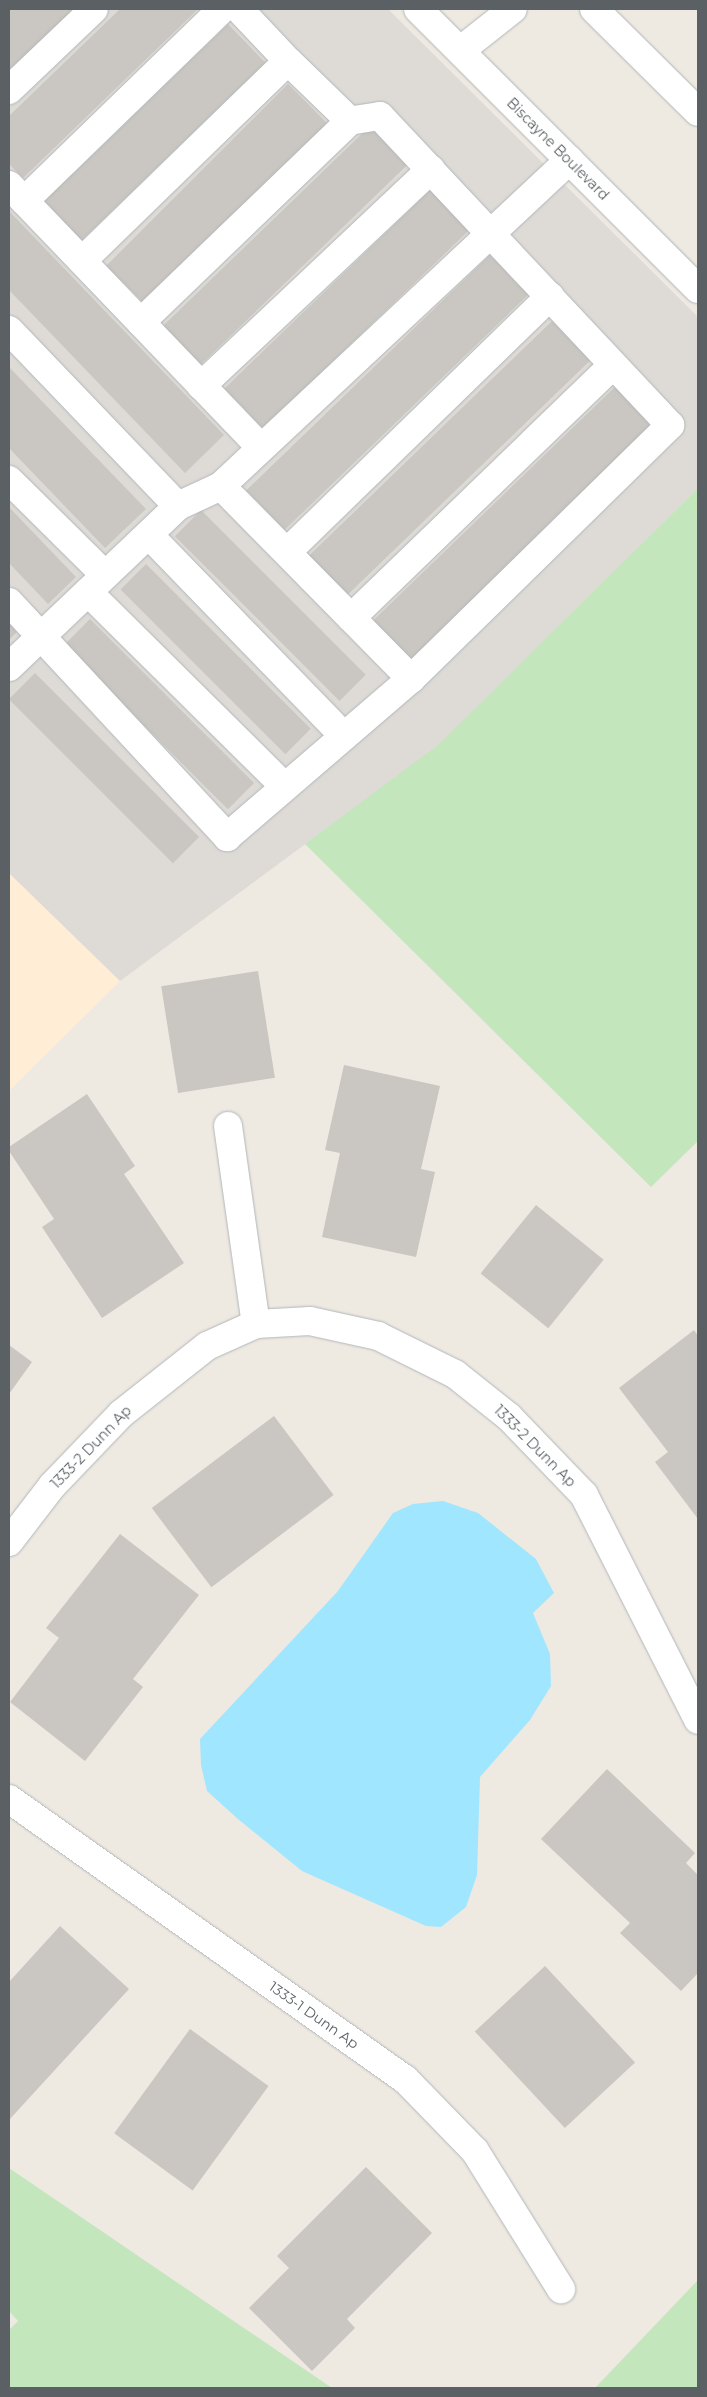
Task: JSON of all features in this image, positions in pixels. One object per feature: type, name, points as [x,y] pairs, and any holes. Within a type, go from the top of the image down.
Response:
[{"type":"street","points":[[9,90],[94,9]]},
{"type":"street","points":[[222,9],[16,193],[261,448]]},
{"type":"street","points":[[239,9],[288,62],[350,121]]},
{"type":"street","name":"Biscayne Boulevard","points":[[418,9],[698,289]]},
{"type":"street","points":[[460,50],[513,9]]},
{"type":"street","points":[[594,9],[698,112]]},
{"type":"street","points":[[82,261],[288,62]]},
{"type":"street","points":[[9,602],[227,837],[411,679],[670,425],[380,116],[350,121],[141,322]]},
{"type":"street","points":[[9,667],[178,506],[221,486],[569,160]]},
{"type":"street","points":[[202,386],[431,169]]},
{"type":"street","points":[[287,552],[550,296]]},
{"type":"street","points":[[9,330],[178,506]]},
{"type":"street","points":[[351,618],[613,365]]},
{"type":"street","points":[[9,480],[96,584],[285,787]]},
{"type":"street","points":[[221,486],[411,679]]},
{"type":"street","points":[[149,535],[344,736]]},
{"type":"street","points":[[228,1126],[256,1324]]},
{"type":"street","name":"1333-2 Dunn Ap","points":[[9,1542],[52,1486],[121,1414],[207,1346],[256,1324],[310,1321],[378,1336],[455,1374],[509,1417],[584,1495],[698,1720]]},
{"type":"street","name":"1333-1 Dunn Ap","points":[[9,1799],[405,2079],[475,2151],[561,2289]]},
{"type":"shaded area","points":[[9,9],[388,9],[698,317],[698,488],[438,746],[120,981],[9,873]]},
{"type":"shaded area","points":[[9,873],[120,981],[9,1091]]},
{"type":"green space","points":[[698,488],[698,1141],[651,1187],[305,844],[438,745]]},
{"type":"green space","points":[[9,2168],[332,2388],[9,2388],[9,2330],[18,2321],[9,2311]]},
{"type":"green space","points":[[698,2280],[698,2388],[595,2388]]},
{"type":"water","points":[[443,1501],[478,1513],[536,1559],[554,1593],[533,1613],[550,1654],[551,1686],[530,1720],[480,1777],[477,1875],[466,1907],[441,1927],[426,1926],[302,1871],[207,1791],[201,1765],[200,1739],[338,1591],[393,1513],[413,1504]]},
{"type":"building","points":[[9,9],[76,9],[9,74]]},
{"type":"building","points":[[120,9],[198,9],[23,178],[9,164],[9,116]]},
{"type":"building","points":[[228,24],[266,63],[81,241],[43,203]]},
{"type":"building","points":[[288,84],[327,123],[145,305],[106,266]]},
{"type":"building","points":[[370,126],[408,165],[200,366],[162,327]]},
{"type":"building","points":[[430,190],[469,230],[263,429],[224,389]]},
{"type":"building","points":[[9,211],[224,435],[185,473],[9,290]]},
{"type":"building","points":[[490,255],[528,295],[284,530],[246,490]]},
{"type":"building","points":[[552,321],[590,361],[346,596],[308,556]]},
{"type":"building","points":[[9,367],[146,509],[105,548],[9,448]]},
{"type":"building","points":[[615,387],[653,427],[409,662],[371,622]]},
{"type":"building","points":[[9,507],[76,577],[48,604],[9,563]]},
{"type":"building","points":[[201,510],[366,675],[340,701],[175,536]]},
{"type":"building","points":[[146,564],[311,729],[285,754],[121,589]]},
{"type":"building","points":[[90,619],[254,783],[228,809],[64,645]]},
{"type":"building","points":[[9,623],[17,632],[9,640]]},
{"type":"building","points":[[35,673],[199,837],[173,863],[9,699]]},
{"type":"building","points":[[258,971],[275,1078],[178,1093],[161,986]]},
{"type":"building","points":[[344,1065],[440,1086],[421,1169],[435,1172],[416,1257],[322,1237],[340,1153],[325,1150]]},
{"type":"building","points":[[87,1094],[135,1166],[124,1174],[184,1263],[102,1318],[42,1227],[54,1219],[9,1151],[9,1147]]},
{"type":"building","points":[[536,1205],[604,1260],[548,1328],[481,1273]]},
{"type":"building","points":[[694,1330],[698,1336],[698,1519],[655,1462],[668,1452],[619,1388]]},
{"type":"building","points":[[9,1345],[32,1362],[9,1394]]},
{"type":"building","points":[[274,1416],[334,1495],[211,1587],[152,1508]]},
{"type":"building","points":[[120,1534],[199,1595],[133,1679],[143,1687],[85,1761],[10,1702],[59,1638],[46,1628]]},
{"type":"building","points":[[607,1769],[695,1853],[686,1863],[698,1875],[698,1973],[681,1991],[620,1933],[630,1923],[541,1839]]},
{"type":"building","points":[[60,1926],[129,1989],[9,2120],[9,1982]]},
{"type":"building","points":[[545,1966],[635,2063],[565,2128],[475,2031]]},
{"type":"building","points":[[190,2029],[268,2086],[193,2190],[114,2133]]},
{"type":"building","points":[[366,2167],[432,2233],[347,2319],[355,2328],[312,2371],[249,2308],[289,2268],[277,2256]]}]
